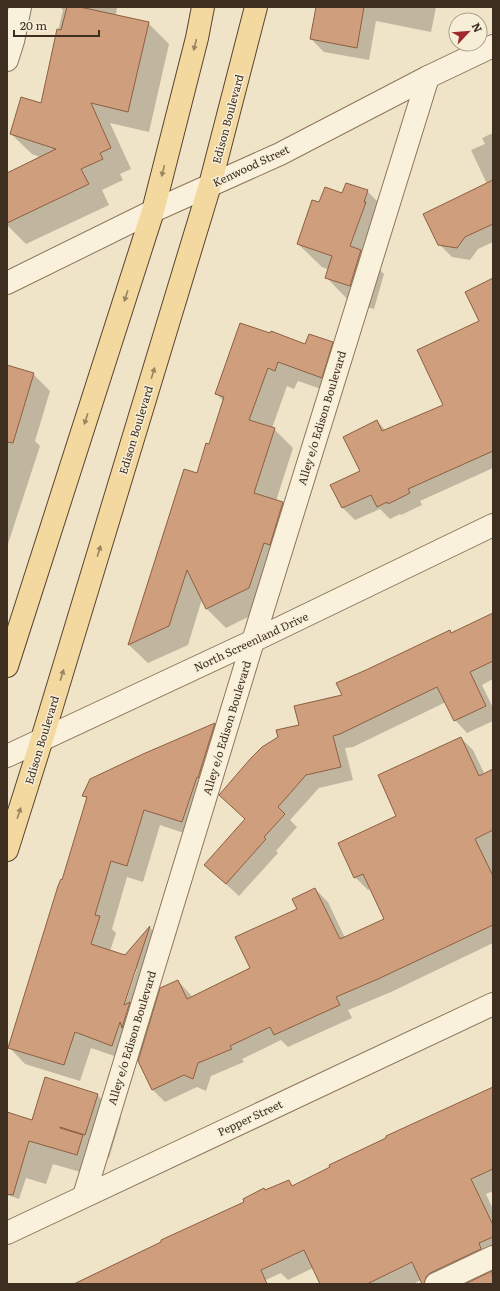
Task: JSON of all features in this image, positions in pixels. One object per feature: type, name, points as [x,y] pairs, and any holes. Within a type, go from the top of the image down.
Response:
[{"type":"main road","points":[[7,666],[153,211],[197,38],[203,7]]},
{"type":"main road","name":"Edison Boulevard","points":[[7,850],[210,185],[256,7]]},
{"type":"street","points":[[7,60],[13,41],[20,7]]},
{"type":"street","name":"Kenwood Street","points":[[7,283],[153,211],[280,154],[428,77],[493,46]]},
{"type":"street","name":"Alley e/o Edison Boulevard","points":[[84,1196],[253,641],[428,77]]},
{"type":"street","name":"North Screenland Drive","points":[[7,756],[253,641],[493,526]]},
{"type":"street","name":"Pepper Street","points":[[7,1233],[493,1004]]},
{"type":"street","points":[[436,1284],[493,1257]]},
{"type":"building","points":[[67,7],[80,7],[149,22],[128,112],[91,103],[111,148],[100,153],[103,159],[81,169],[89,184],[7,223],[7,173],[56,149],[10,134],[21,97],[41,103],[57,29],[61,30]]},
{"type":"building","points":[[316,7],[364,7],[357,48],[310,39]]},
{"type":"building","points":[[493,180],[493,224],[465,237],[457,248],[438,245],[423,214]]},
{"type":"building","points":[[346,183],[368,190],[364,202],[366,202],[350,246],[361,250],[350,286],[325,278],[332,256],[297,244],[312,200],[319,202],[325,187],[342,193]]},
{"type":"building","points":[[493,278],[493,451],[408,489],[410,493],[388,504],[387,502],[377,507],[371,495],[342,508],[330,485],[360,471],[343,437],[377,420],[382,431],[443,405],[417,350],[479,321],[465,292]]},
{"type":"building","points":[[240,323],[270,333],[271,331],[305,344],[309,334],[333,342],[322,378],[278,362],[275,371],[268,368],[249,420],[275,428],[254,493],[283,502],[270,545],[264,543],[249,588],[206,609],[187,570],[169,626],[128,645],[184,469],[197,473],[206,443],[209,444],[224,397],[215,394]]},
{"type":"building","points":[[7,365],[34,373],[13,443],[7,442]]},
{"type":"building","points":[[493,613],[493,661],[470,672],[486,706],[454,721],[437,687],[333,736],[341,767],[306,775],[278,807],[285,814],[264,837],[266,839],[226,884],[204,865],[245,819],[219,795],[262,747],[278,737],[276,730],[299,725],[294,706],[342,695],[336,683],[450,630],[451,633]]},
{"type":"building","points":[[215,723],[198,778],[197,777],[182,822],[144,810],[127,866],[111,861],[95,915],[100,916],[91,944],[125,955],[150,926],[124,1005],[130,1002],[122,1028],[120,1022],[112,1046],[75,1032],[64,1065],[8,1048],[87,797],[82,796],[90,779]]},
{"type":"building","points":[[461,737],[479,776],[493,769],[493,830],[475,839],[493,876],[493,925],[336,997],[340,1005],[274,1035],[270,1027],[230,1046],[232,1049],[198,1063],[193,1079],[184,1075],[152,1090],[138,1061],[160,988],[178,980],[187,999],[250,968],[235,937],[297,909],[292,899],[315,888],[340,939],[384,919],[363,874],[354,878],[338,843],[396,816],[378,775]]},
{"type":"building","points":[[45,1077],[98,1094],[85,1135],[60,1127],[83,1135],[77,1155],[29,1141],[13,1195],[7,1194],[7,1112],[32,1120]]},
{"type":"building","points":[[493,1087],[493,1169],[471,1179],[493,1225],[493,1237],[479,1243],[481,1249],[430,1273],[426,1277],[424,1284],[422,1284],[412,1262],[367,1284],[320,1284],[304,1250],[261,1270],[267,1284],[74,1284],[161,1242],[161,1240],[244,1202],[243,1199],[264,1188],[265,1190],[289,1180],[292,1186],[330,1167],[329,1165],[386,1138],[386,1136]]},
{"type":"building","points":[[492,1271],[493,1284],[465,1284]]}]
